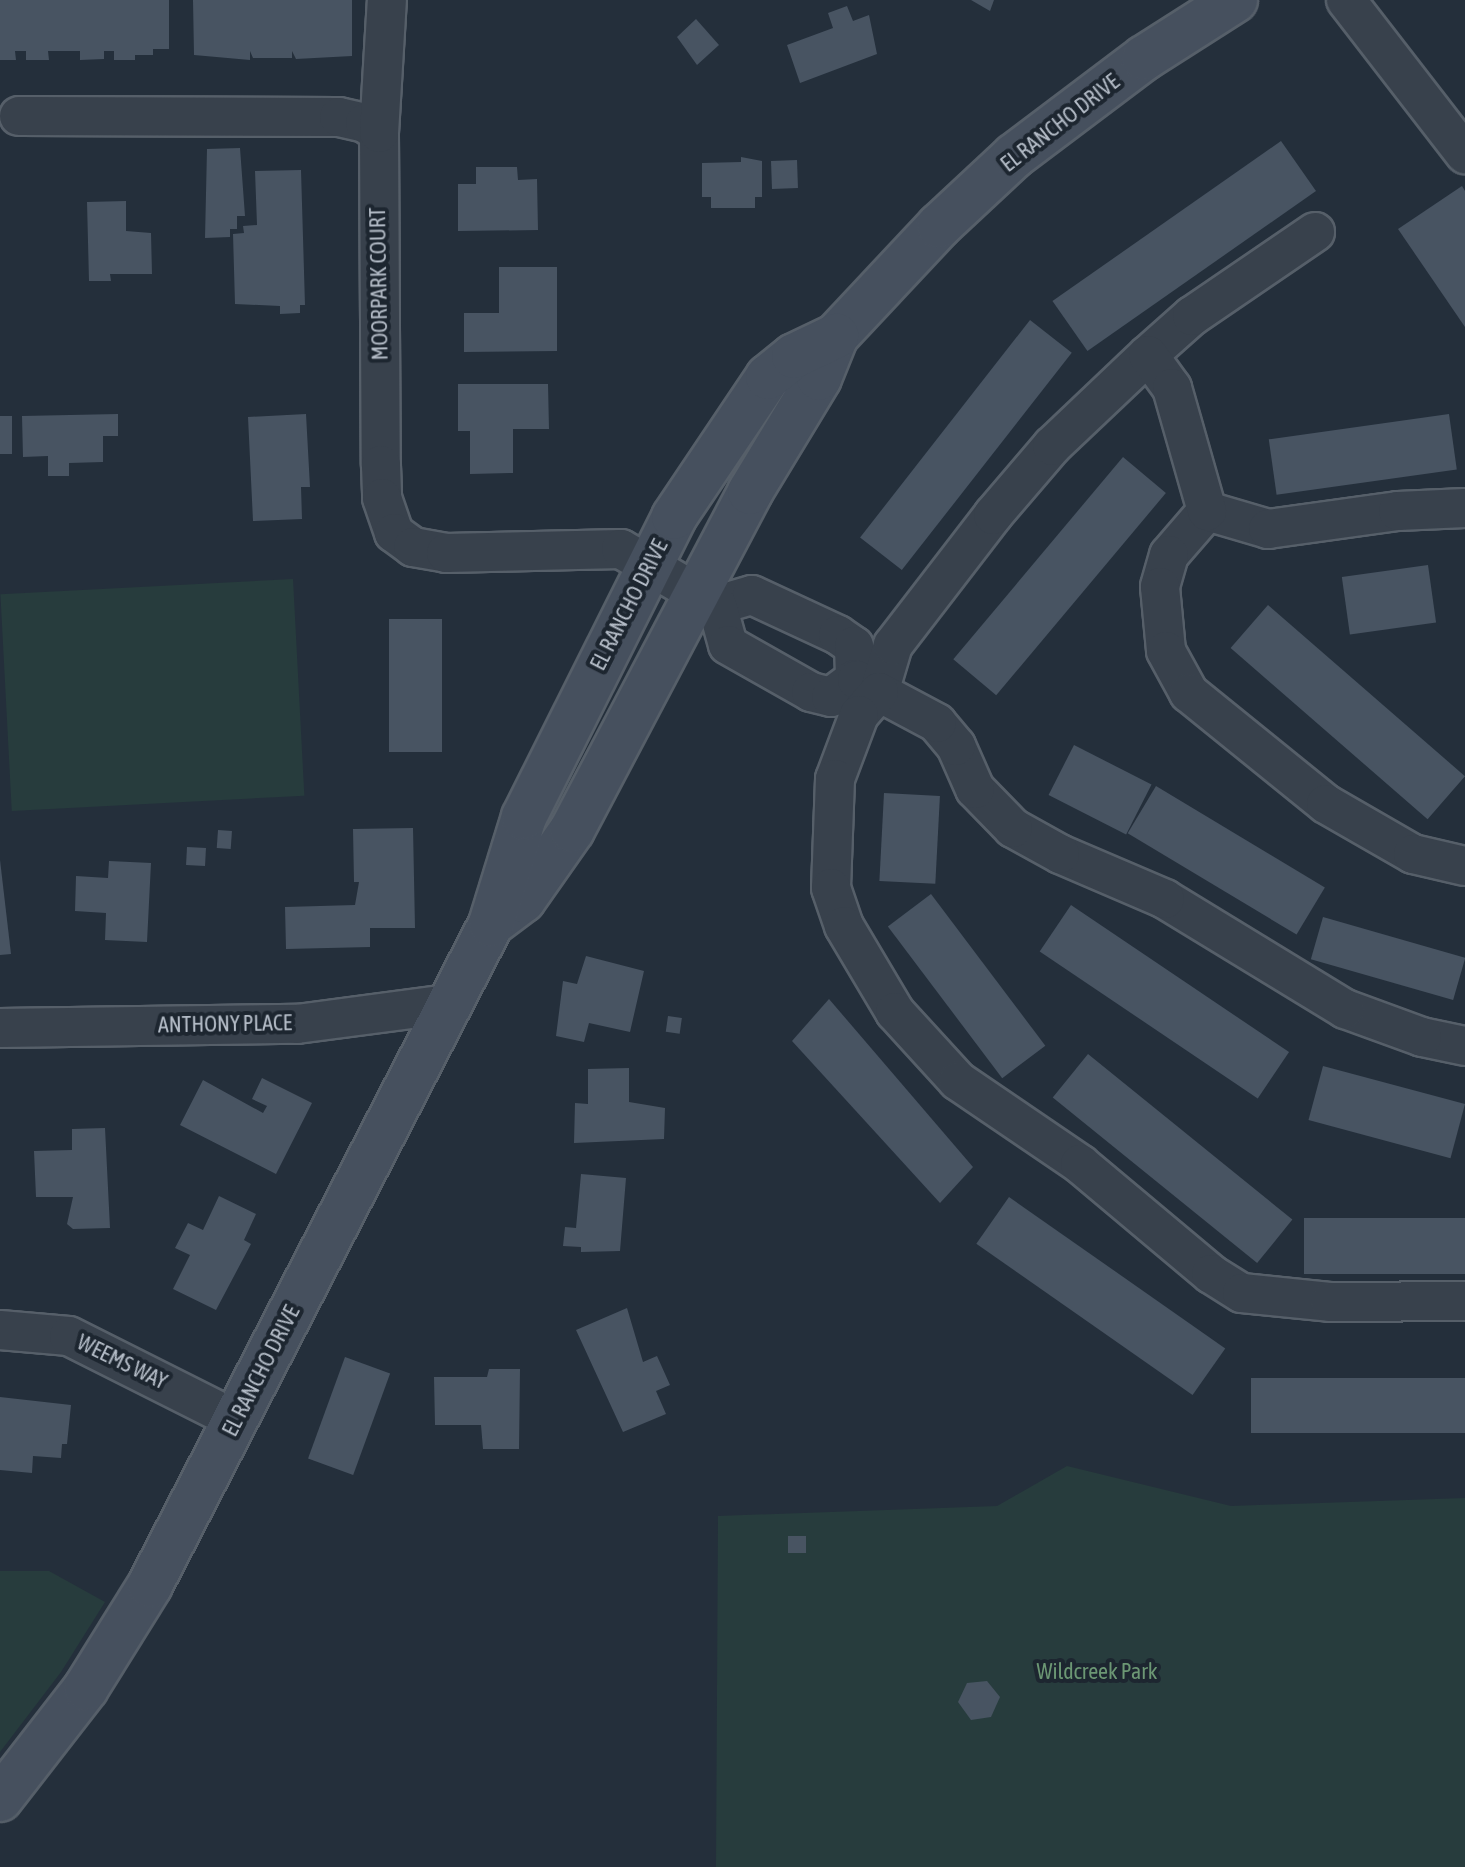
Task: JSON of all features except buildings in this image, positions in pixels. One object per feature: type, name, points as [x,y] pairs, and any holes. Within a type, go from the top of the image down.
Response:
[{"type":"main road","name":"EL RANCHO DRIVE","points":[[0,1799],[52,1737],[118,1640],[236,1420],[491,924],[524,817],[649,564],[697,478],[768,377],[794,356],[836,336],[976,188],[1066,114],[1218,4]]},
{"type":"main road","name":"EL RANCHO DRIVE","points":[[491,924],[523,900],[572,830],[707,599],[750,492],[819,378],[836,336]]},
{"type":"street","name":"MOORPARK COURT","points":[[387,0],[379,133],[381,476],[387,520],[394,533],[413,547],[446,553],[621,549],[707,599]]},
{"type":"street","points":[[1346,0],[1465,154]]},
{"type":"street","points":[[19,116],[339,117],[379,133]]},
{"type":"street","points":[[1315,232],[1192,316],[1072,425],[993,515],[893,645],[867,686],[835,779],[831,888],[844,926],[895,1012],[958,1081],[1080,1164],[1211,1274],[1242,1293],[1330,1302],[1465,1301]]},
{"type":"street","points":[[1148,355],[1172,388],[1207,511]]},
{"type":"street","points":[[1207,511],[1268,529],[1398,511],[1465,508]]},
{"type":"street","points":[[1207,511],[1169,555],[1160,587],[1166,651],[1189,693],[1326,804],[1413,854],[1465,866]]},
{"type":"street","points":[[867,686],[831,697],[728,645],[707,599],[752,595],[854,646],[867,686],[937,723],[956,746],[975,789],[1013,828],[1060,854],[1165,899],[1345,1009],[1422,1037],[1465,1046]]},
{"type":"street","points":[[778,671],[801,618]]},
{"type":"street","name":"ANTHONY PLACE","points":[[0,1028],[297,1024],[448,1004]]},
{"type":"street","name":"WEEMS WAY","points":[[0,1330],[69,1336],[236,1420]]},
{"type":"green space","points":[[293,579],[304,796],[12,811],[0,594]]},
{"type":"green space","name":"Wildcreek Park","points":[[1067,1466],[1231,1506],[1465,1498],[1465,1867],[716,1867],[718,1516],[997,1506]]},
{"type":"green space","points":[[0,1571],[49,1571],[105,1602],[61,1672],[0,1752]]}]
